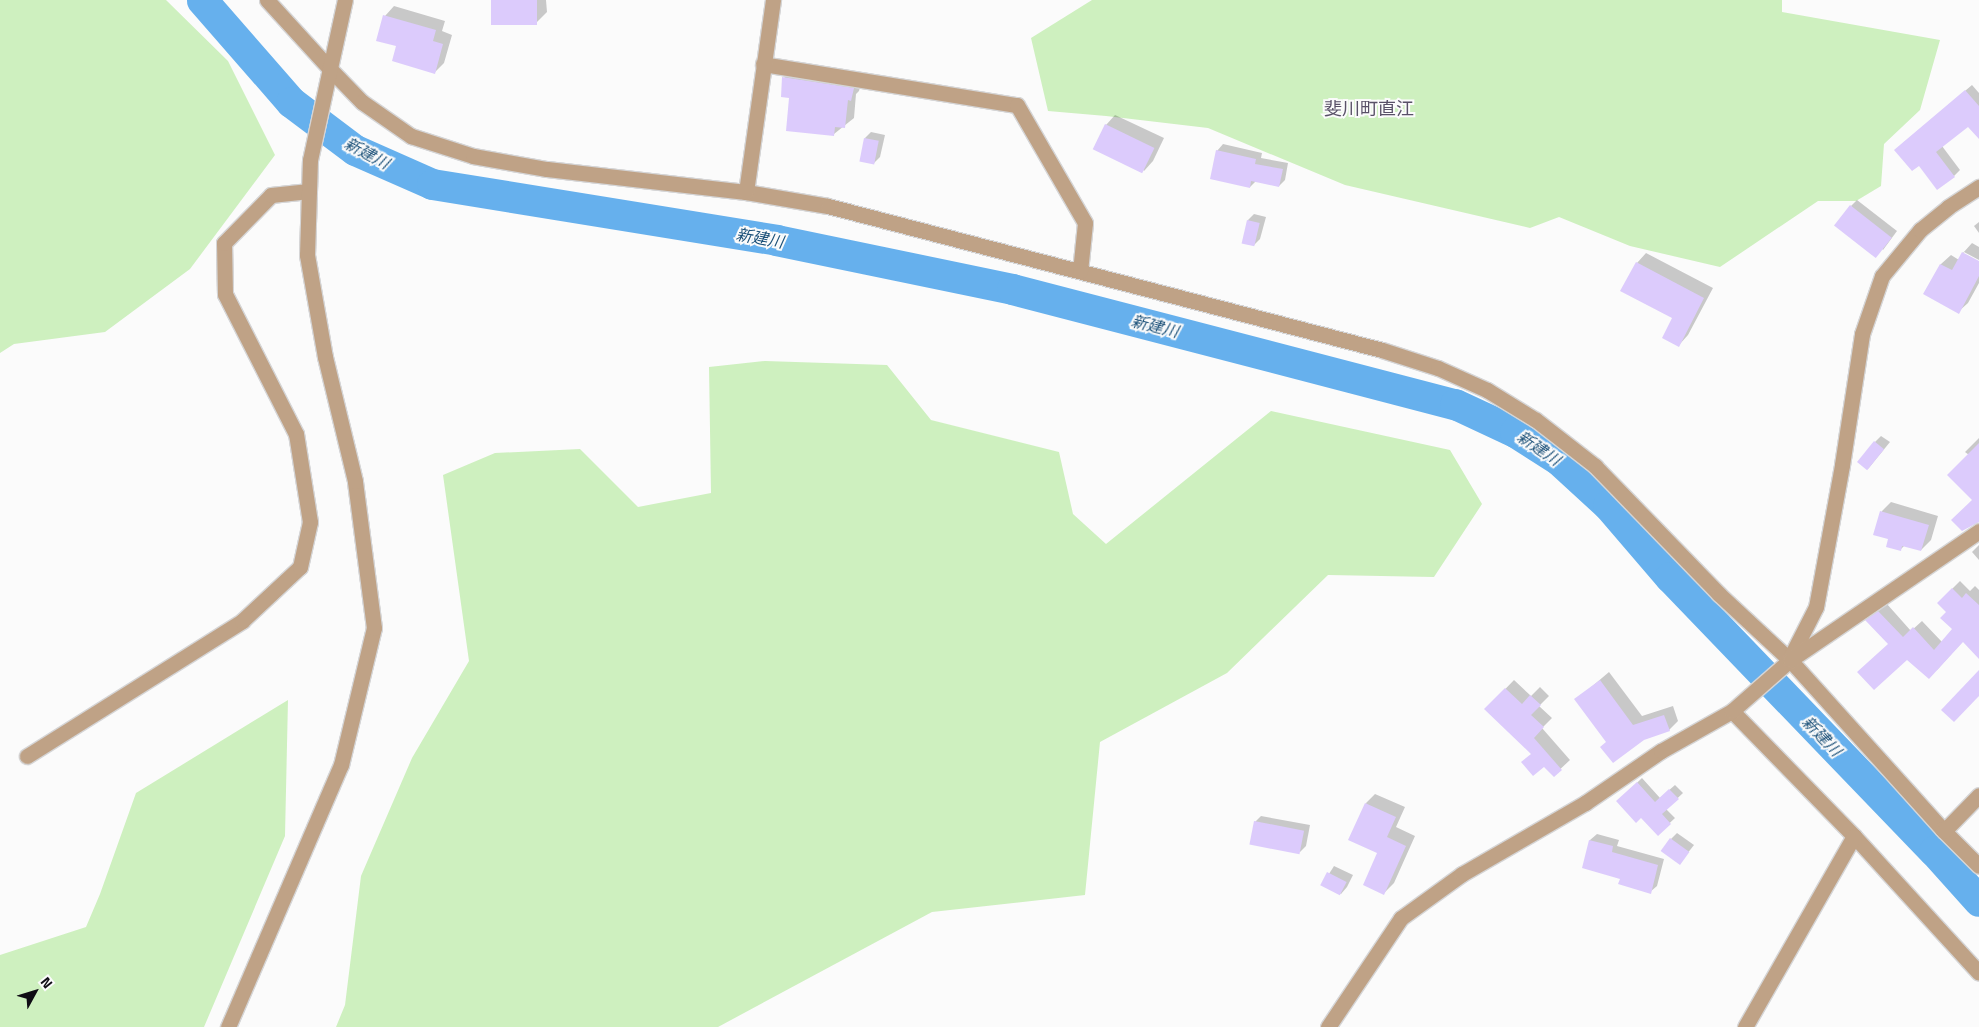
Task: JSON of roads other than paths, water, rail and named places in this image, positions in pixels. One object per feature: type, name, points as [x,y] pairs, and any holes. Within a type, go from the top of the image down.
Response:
[{"type":"street","points":[[267,0],[328,68],[362,102],[412,136],[473,156],[548,169],[746,192],[828,206],[1382,350],[1438,368],[1487,390],[1536,420],[1595,466],[1979,866]]},
{"type":"street","points":[[228,1027],[341,765],[374,628],[355,481],[325,357],[307,254],[310,160],[328,68],[345,0]]},
{"type":"street","points":[[746,192],[762,64],[773,0]]},
{"type":"street","points":[[762,64],[1017,105],[1085,222],[1080,271]]},
{"type":"street","points":[[1786,663],[1816,607],[1842,465],[1862,334],[1882,276],[1920,230],[1948,207],[1979,187]]},
{"type":"street","points":[[27,756],[242,621],[300,567],[310,522],[296,434],[225,294],[224,243],[271,195],[309,191]]},
{"type":"street","points":[[1328,1027],[1401,918],[1462,874],[1585,803],[1661,751],[1735,708],[1786,663],[1979,531]]},
{"type":"street","points":[[1735,708],[1979,973]]},
{"type":"street","points":[[1944,831],[1979,795]]},
{"type":"street","points":[[1745,1027],[1854,836]]},
{"type":"waterway","name":"新建川","points":[[202,0],[291,102],[355,150],[432,184],[776,240],[1012,289],[1455,404],[1515,432],[1559,460],[1608,505],[1670,577],[1934,851],[1979,901]]},
{"type":"district","name":"斐川町直江","points":[[1369,109]]}]
